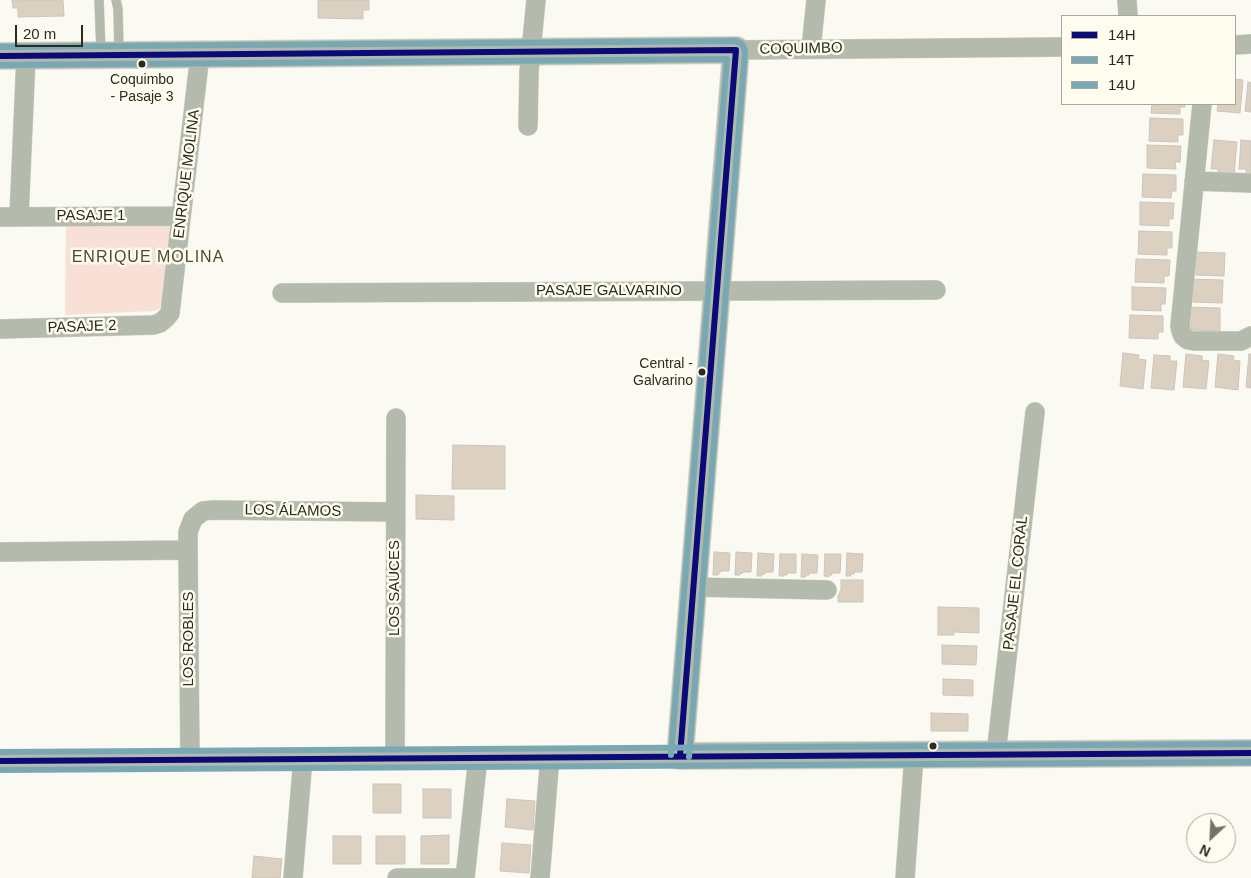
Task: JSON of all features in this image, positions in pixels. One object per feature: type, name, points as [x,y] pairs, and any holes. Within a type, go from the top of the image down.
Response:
[{"type":"street","points":[[528,126],[529,72],[536,0]]},
{"type":"street","points":[[811,49],[816,0]]},
{"type":"street","points":[[1127,0],[1128,15]]},
{"type":"street","points":[[1236,44],[1251,44]]},
{"type":"street","name":"COQUIMBO","points":[[0,56],[1061,47]]},
{"type":"street","points":[[680,756],[736,50]]},
{"type":"street","name":"ENRIQUE MOLINA","points":[[164,321],[170,313],[200,54]]},
{"type":"street","points":[[19,216],[26,56]]},
{"type":"street","points":[[1202,105],[1180,331],[1188,340],[1194,341],[1241,341],[1251,336]]},
{"type":"street","points":[[1194,181],[1251,183]]},
{"type":"street","name":"PASAJE 1","points":[[0,216],[182,216]]},
{"type":"street","name":"PASAJE GALVARINO","points":[[282,293],[936,290]]},
{"type":"street","name":"PASAJE 2","points":[[0,329],[153,325],[164,321]]},
{"type":"street","name":"PASAJE EL CORAL","points":[[996,754],[1035,412]]},
{"type":"street","name":"LOS SAUCES","points":[[395,758],[396,418]]},
{"type":"street","name":"LOS ÁLAMOS","points":[[192,519],[203,511],[213,510],[396,512]]},
{"type":"street","name":"LOS ROBLES","points":[[190,759],[188,532],[192,519]]},
{"type":"street","points":[[0,552],[188,550]]},
{"type":"street","points":[[693,586],[827,590]]},
{"type":"street","points":[[0,761],[1251,753]]},
{"type":"street","points":[[905,878],[914,755]]},
{"type":"street","points":[[540,878],[550,756]]},
{"type":"street","points":[[397,878],[465,878],[478,757]]},
{"type":"street","points":[[293,878],[302,758]]},
{"type":"lane","points":[[100,0],[110,55]]},
{"type":"lane","points":[[110,55],[118,9],[116,0]]},
{"type":"shaded area","points":[[66,222],[171,223],[162,304],[159,309],[153,311],[65,315]]},
{"type":"building","points":[[12,0],[63,0],[64,16],[18,17],[18,8],[13,8]]},
{"type":"building","points":[[318,0],[369,0],[369,10],[363,10],[363,19],[318,18]]},
{"type":"building","points":[[1236,79],[1243,80],[1240,113],[1217,111],[1218,105],[1236,105]]},
{"type":"building","points":[[1248,82],[1251,83],[1251,112],[1245,111]]},
{"type":"building","points":[[1152,105],[1185,105],[1185,107],[1180,107],[1180,114],[1151,113]]},
{"type":"building","points":[[1150,118],[1183,119],[1183,135],[1178,135],[1178,142],[1149,141]]},
{"type":"building","points":[[1214,140],[1237,142],[1234,175],[1218,174],[1218,169],[1211,169]]},
{"type":"building","points":[[1241,140],[1251,141],[1251,174],[1246,174],[1246,169],[1239,169]]},
{"type":"building","points":[[1147,145],[1181,146],[1180,162],[1175,162],[1176,169],[1147,168]]},
{"type":"building","points":[[1143,174],[1176,175],[1176,191],[1172,191],[1171,198],[1142,197]]},
{"type":"building","points":[[1140,202],[1174,203],[1173,219],[1169,219],[1169,226],[1140,225]]},
{"type":"building","points":[[1139,231],[1172,232],[1172,248],[1167,248],[1167,255],[1138,254]]},
{"type":"building","points":[[1192,252],[1225,253],[1224,276],[1196,275],[1196,268],[1191,268]]},
{"type":"building","points":[[1136,259],[1170,260],[1169,276],[1164,276],[1164,283],[1135,282]]},
{"type":"building","points":[[1189,279],[1223,280],[1222,303],[1193,302],[1194,295],[1189,295]]},
{"type":"building","points":[[1132,287],[1166,288],[1165,304],[1161,304],[1161,311],[1132,310]]},
{"type":"building","points":[[1187,307],[1220,308],[1220,331],[1191,330],[1191,323],[1186,323]]},
{"type":"building","points":[[1130,315],[1163,316],[1163,332],[1158,332],[1158,339],[1129,338]]},
{"type":"building","points":[[1123,353],[1139,355],[1138,359],[1146,360],[1143,389],[1120,386]]},
{"type":"building","points":[[1186,354],[1202,356],[1202,360],[1209,361],[1206,389],[1183,387]]},
{"type":"building","points":[[1218,354],[1234,356],[1233,360],[1240,361],[1238,390],[1215,387]]},
{"type":"building","points":[[1249,354],[1251,354],[1251,388],[1246,387]]},
{"type":"building","points":[[1154,355],[1170,356],[1170,361],[1177,361],[1174,390],[1151,388]]},
{"type":"building","points":[[453,445],[505,446],[505,489],[452,489]]},
{"type":"building","points":[[416,495],[454,496],[454,520],[416,519]]},
{"type":"building","points":[[714,552],[730,553],[729,571],[721,571],[718,575],[713,575]]},
{"type":"building","points":[[736,552],[752,553],[751,572],[735,575]]},
{"type":"building","points":[[758,553],[774,554],[773,572],[765,572],[762,576],[757,576]]},
{"type":"building","points":[[847,553],[863,554],[862,572],[854,572],[854,574],[850,574],[851,576],[846,576]]},
{"type":"building","points":[[780,554],[796,554],[796,573],[787,573],[787,575],[779,576]]},
{"type":"building","points":[[802,554],[818,555],[817,573],[809,573],[809,575],[805,575],[806,577],[801,577]]},
{"type":"building","points":[[825,554],[841,554],[840,573],[832,573],[832,575],[828,575],[829,577],[824,576]]},
{"type":"building","points":[[841,580],[863,580],[863,602],[838,602]]},
{"type":"building","points":[[938,607],[979,608],[979,633],[954,632],[954,635],[938,635]]},
{"type":"building","points":[[942,645],[977,646],[976,665],[942,664]]},
{"type":"building","points":[[943,679],[973,680],[973,696],[943,695]]},
{"type":"building","points":[[931,713],[968,714],[968,731],[931,731]]},
{"type":"building","points":[[373,784],[401,784],[401,813],[373,813]]},
{"type":"building","points":[[423,789],[451,789],[451,818],[423,818]]},
{"type":"building","points":[[507,799],[535,801],[533,830],[505,827]]},
{"type":"building","points":[[449,835],[449,864],[421,864],[421,836]]},
{"type":"building","points":[[333,836],[361,836],[361,864],[333,864]]},
{"type":"building","points":[[376,836],[405,836],[405,864],[376,864]]},
{"type":"building","points":[[502,843],[531,845],[529,873],[500,871]]},
{"type":"building","points":[[254,856],[282,859],[280,878],[252,878]]},
{"type":"transit line","name":"14U","points":[[0,47],[736,41],[742,44],[745,51],[689,757]]},
{"type":"transit line","name":"14H","points":[[0,56],[736,50],[680,756]]},
{"type":"transit line","name":"14T","points":[[0,65],[727,59],[671,755]]},
{"type":"transit line","name":"14U","points":[[0,752],[1251,744]]},
{"type":"transit line","name":"14H","points":[[0,761],[1251,753]]},
{"type":"transit line","name":"14T","points":[[0,770],[1251,762]]},
{"type":"place","name":"Coquimbo - Pasaje 3","points":[[142,64]]},
{"type":"place","name":"Central - Galvarino","points":[[702,372]]},
{"type":"district","name":"ENRIQUE MOLINA","points":[[148,258]]}]
